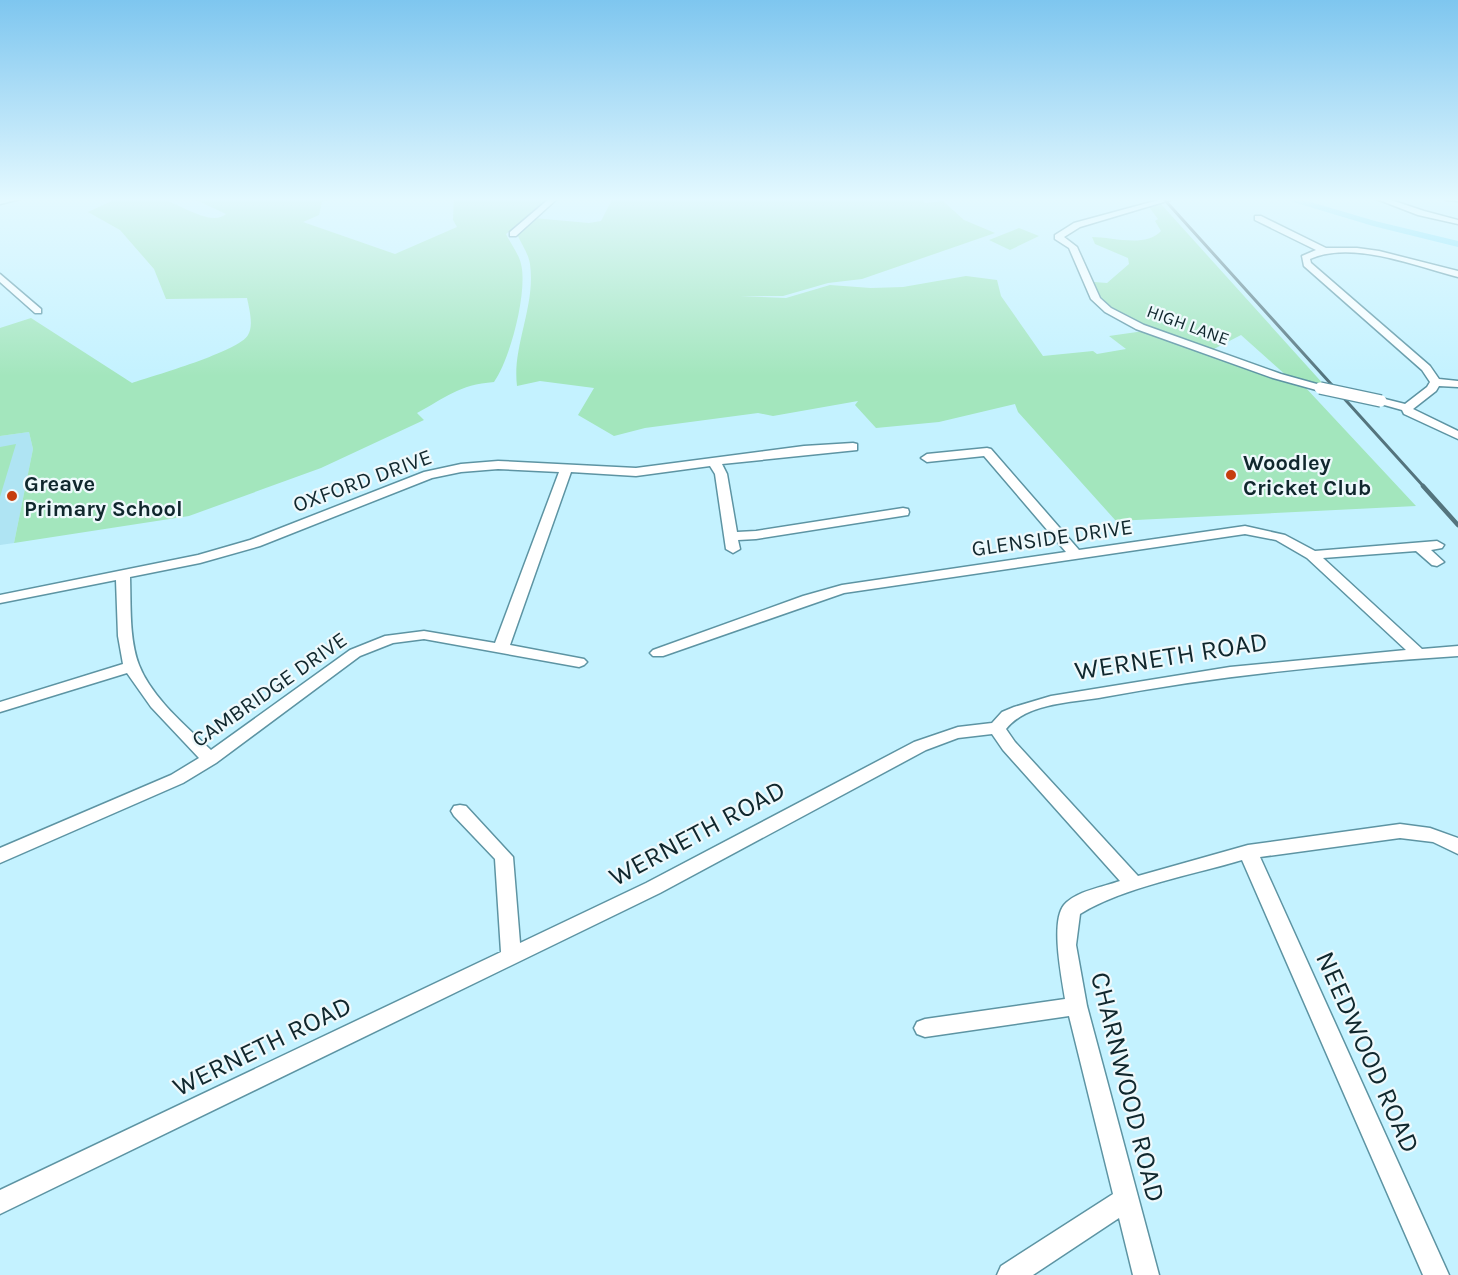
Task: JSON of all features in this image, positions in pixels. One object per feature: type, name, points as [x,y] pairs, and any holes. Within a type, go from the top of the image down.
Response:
[{"type":"street","name":"HIGH LANE","points":[[1078,258],[1096,299],[1108,310],[1140,327],[1277,376],[1407,408],[1408,412],[1421,420],[1458,435]]},
{"type":"street","points":[[1306,258],[1307,264],[1426,368],[1435,382]]},
{"type":"street","points":[[1391,258],[1458,274]]},
{"type":"street","points":[[0,277],[38,311]]},
{"type":"street","points":[[1435,382],[1458,384]]},
{"type":"street","points":[[1407,408],[1432,389],[1435,382]]},
{"type":"street","name":"OXFORD DRIVE","points":[[0,599],[200,559],[255,543],[428,475],[461,468],[498,465],[636,472],[804,450],[852,447]]},
{"type":"street","points":[[927,458],[987,452],[1076,555]]},
{"type":"street","points":[[714,462],[721,474],[732,543],[756,535],[903,512]]},
{"type":"street","points":[[501,648],[566,469]]},
{"type":"street","name":"GLENSIDE DRIVE","points":[[658,653],[808,598],[842,589],[1245,530],[1277,534],[1294,542],[1312,555],[1418,653]]},
{"type":"street","points":[[1312,555],[1437,545]]},
{"type":"street","points":[[1419,546],[1437,562]]},
{"type":"street","points":[[123,575],[125,626],[132,666],[164,712],[210,759]]},
{"type":"street","name":"CAMBRIDGE DRIVE","points":[[0,856],[177,779],[210,759],[355,653],[390,639],[424,636],[579,662]]},
{"type":"street","name":"WERNETH ROAD","points":[[0,1202],[654,888],[945,734],[969,729],[997,728],[1010,716],[1026,708],[1118,689],[1213,675],[1418,653],[1458,651]]},
{"type":"street","points":[[0,707],[132,666]]},
{"type":"street","points":[[997,728],[1009,746],[1134,884],[1248,852],[1400,831],[1423,832],[1450,841],[1458,847]]},
{"type":"street","points":[[460,811],[504,857],[511,956]]},
{"type":"street","name":"NEEDWOOD ROAD","points":[[1248,852],[1436,1275]]},
{"type":"street","name":"CHARNWOOD ROAD","points":[[1134,884],[1089,900],[1071,910],[1066,945],[1077,1006],[1146,1275]]},
{"type":"street","points":[[925,1028],[1077,1006]]},
{"type":"street","points":[[1010,1275],[1125,1200]]},
{"type":"shaded area","name":"Greave Primary School","points":[[29,432],[33,449],[14,543],[0,545],[0,436]]},
{"type":"green space","points":[[144,258],[519,258],[523,276],[516,325],[506,358],[494,382],[462,389],[417,413],[424,420],[321,468],[189,516],[14,543],[33,449],[29,432],[0,436],[0,328],[31,318],[132,383],[213,355],[242,341],[248,335],[251,317],[247,298],[166,299],[154,269]]},
{"type":"green space","points":[[528,258],[924,258],[862,279],[828,283],[783,296],[740,296],[786,298],[830,285],[871,288],[903,287],[966,276],[997,280],[1001,296],[1043,356],[1093,351],[1097,354],[1126,349],[1109,336],[1144,331],[1305,387],[1416,506],[1116,521],[1018,412],[1015,404],[939,422],[876,428],[855,405],[858,401],[773,416],[758,413],[645,428],[614,436],[578,415],[594,388],[540,381],[517,386],[518,356],[530,295]]},
{"type":"green space","points":[[1128,258],[1209,258],[1326,387],[1288,377],[1241,335],[1212,350],[1169,336],[1124,317],[1102,299],[1094,282],[1107,283],[1129,264]]},
{"type":"green space","points":[[16,444],[0,497],[0,447]]},
{"type":"railway","points":[[1217,258],[1425,488]]},
{"type":"railway","points":[[1423,486],[1458,525]]},
{"type":"place","name":"Woodley Cricket Club","points":[[1231,475]]},
{"type":"place","name":"Greave Primary School","points":[[12,496]]}]
